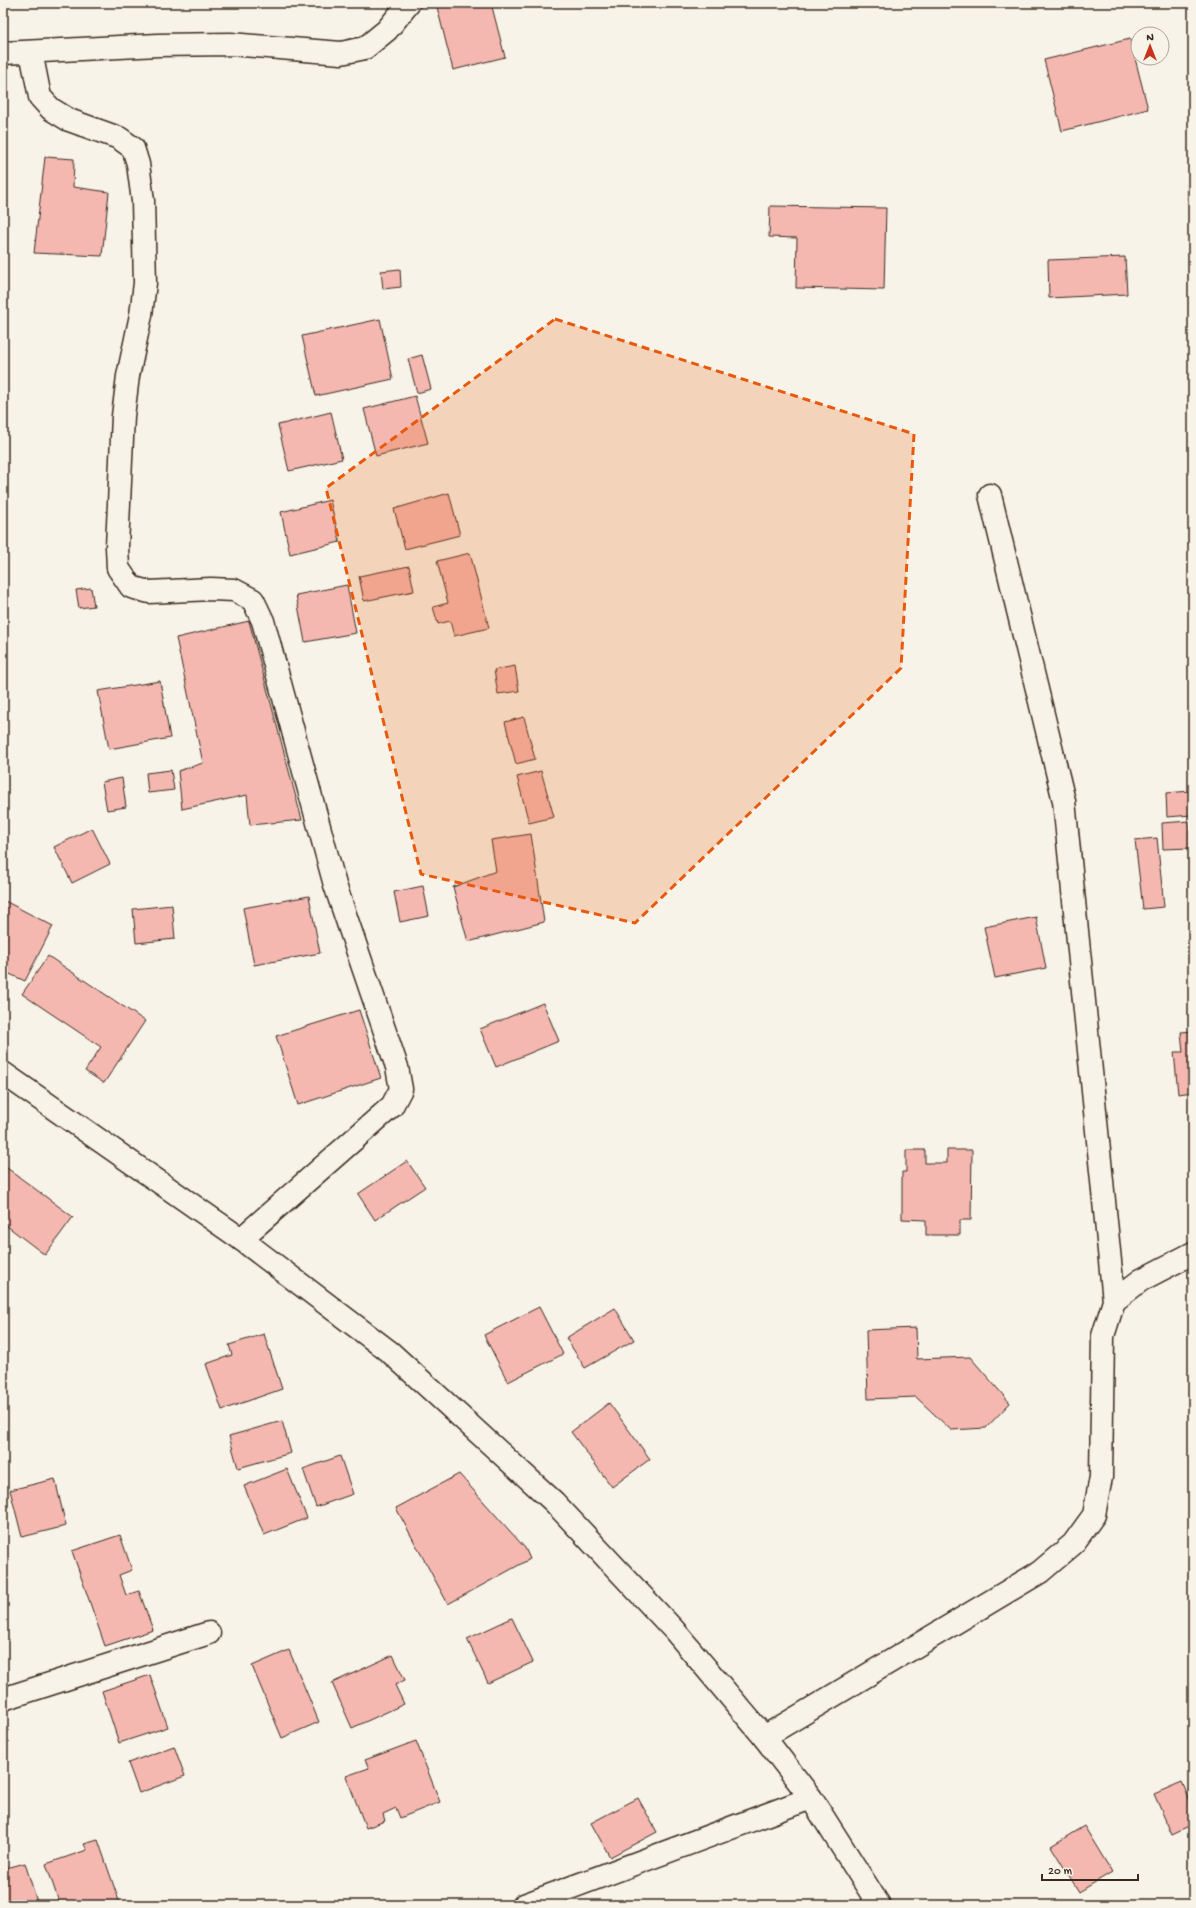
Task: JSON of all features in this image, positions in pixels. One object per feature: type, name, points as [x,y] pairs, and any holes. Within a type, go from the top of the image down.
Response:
[{"type":"street","points":[[3,53],[158,45],[230,44],[341,53],[365,48],[387,30],[409,3]]},
{"type":"street","points":[[31,52],[40,97],[51,110],[69,120],[119,138],[133,148],[138,164],[143,201],[145,283],[141,315],[128,376],[123,416],[117,547],[118,568],[131,587],[150,592],[211,589],[234,590],[253,600],[263,621],[335,885],[397,1066],[400,1081],[401,1089],[392,1106],[241,1239]]},
{"type":"street","points":[[764,1737],[1040,1572],[1073,1544],[1094,1515],[1102,1477],[1103,1336],[1114,1301],[1064,801],[990,495]]},
{"type":"street","points":[[3,1073],[241,1239],[391,1353],[554,1502],[674,1630],[764,1737],[811,1798],[879,1905]]},
{"type":"street","points":[[1114,1301],[1141,1280],[1193,1253]]},
{"type":"street","points":[[3,1699],[209,1634]]},
{"type":"street","points":[[524,1905],[811,1798]]},
{"type":"highlighted area","points":[[555,319],[914,434],[901,668],[635,923],[421,874],[326,488]]},
{"type":"building","points":[[454,3],[491,3],[505,57],[453,70],[437,7]]},
{"type":"building","points":[[1130,39],[1130,66],[1137,66],[1148,109],[1062,131],[1044,60]]},
{"type":"building","points":[[45,157],[74,159],[73,187],[109,192],[102,256],[34,253]]},
{"type":"building","points":[[1193,183],[1193,217],[1190,217],[1187,184]]},
{"type":"building","points":[[770,206],[886,208],[884,290],[796,288],[797,238],[769,237]]},
{"type":"building","points":[[1125,257],[1127,294],[1049,298],[1048,260]]},
{"type":"building","points":[[400,269],[401,287],[383,289],[381,271]]},
{"type":"building","points":[[380,319],[393,379],[316,396],[302,336]]},
{"type":"building","points":[[422,355],[431,389],[417,393],[408,359]]},
{"type":"building","points":[[415,396],[428,443],[376,456],[364,409]]},
{"type":"building","points":[[331,412],[342,459],[289,471],[278,425]]},
{"type":"building","points":[[449,493],[460,535],[405,549],[394,509]]},
{"type":"building","points":[[330,500],[340,542],[290,554],[281,512]]},
{"type":"building","points":[[470,553],[489,628],[454,636],[450,621],[438,624],[433,607],[448,603],[437,561]]},
{"type":"building","points":[[409,566],[414,591],[364,601],[359,576]]},
{"type":"building","points":[[347,585],[356,633],[305,642],[296,595]]},
{"type":"building","points":[[91,588],[94,606],[79,608],[76,590]]},
{"type":"building","points":[[249,621],[302,820],[250,825],[247,795],[182,809],[178,771],[203,763],[176,638]]},
{"type":"building","points":[[515,666],[519,691],[498,694],[494,670]]},
{"type":"building","points":[[160,681],[170,738],[109,749],[98,691]]},
{"type":"building","points":[[524,717],[535,759],[516,764],[505,722]]},
{"type":"building","points":[[171,770],[174,790],[148,793],[146,773]]},
{"type":"building","points":[[541,771],[554,817],[529,823],[517,777]]},
{"type":"building","points":[[122,778],[126,807],[107,810],[102,782]]},
{"type":"building","points":[[1190,791],[1192,815],[1167,817],[1166,793]]},
{"type":"building","points":[[1189,821],[1191,848],[1163,849],[1162,823]]},
{"type":"building","points":[[92,828],[110,864],[72,883],[54,847]]},
{"type":"building","points":[[531,834],[544,922],[468,942],[453,887],[496,871],[491,840]]},
{"type":"building","points":[[1157,838],[1164,907],[1143,909],[1135,840]]},
{"type":"building","points":[[423,886],[429,916],[400,922],[394,892]]},
{"type":"building","points":[[309,896],[320,953],[254,965],[243,908]]},
{"type":"building","points":[[3,900],[53,926],[25,981],[3,971]]},
{"type":"building","points":[[172,905],[175,939],[136,943],[133,909]]},
{"type":"building","points":[[1036,917],[1046,968],[995,978],[984,927]]},
{"type":"building","points":[[48,956],[145,1021],[104,1083],[85,1071],[101,1047],[22,994]]},
{"type":"building","points":[[543,1003],[559,1041],[496,1067],[480,1029]]},
{"type":"building","points":[[359,1010],[381,1078],[298,1105],[276,1036]]},
{"type":"building","points":[[1193,1031],[1193,1092],[1178,1094],[1174,1052],[1183,1052],[1181,1032]]},
{"type":"building","points":[[906,1150],[925,1150],[925,1163],[947,1163],[947,1150],[972,1150],[971,1220],[960,1220],[960,1235],[926,1235],[926,1220],[902,1219],[902,1172],[906,1172]]},
{"type":"building","points":[[407,1161],[425,1187],[375,1220],[358,1194]]},
{"type":"building","points":[[3,1165],[73,1217],[45,1255],[3,1223]]},
{"type":"building","points":[[539,1307],[563,1354],[508,1382],[484,1335]]},
{"type":"building","points":[[615,1308],[634,1340],[585,1368],[566,1338]]},
{"type":"building","points":[[916,1328],[917,1359],[970,1357],[1010,1403],[986,1428],[951,1430],[916,1397],[868,1399],[866,1330]]},
{"type":"building","points":[[264,1334],[282,1389],[222,1410],[206,1364],[232,1355],[229,1345]]},
{"type":"building","points":[[609,1403],[650,1459],[612,1487],[571,1432]]},
{"type":"building","points":[[282,1421],[291,1453],[238,1468],[229,1436]]},
{"type":"building","points":[[340,1456],[353,1494],[316,1507],[303,1469]]},
{"type":"building","points":[[287,1469],[307,1518],[264,1535],[244,1486]]},
{"type":"building","points":[[459,1474],[525,1548],[530,1559],[448,1604],[396,1508]]},
{"type":"building","points":[[55,1479],[66,1526],[22,1537],[10,1490]]},
{"type":"building","points":[[120,1535],[132,1570],[119,1575],[126,1595],[139,1591],[153,1630],[105,1646],[72,1551]]},
{"type":"building","points":[[512,1618],[533,1662],[488,1683],[467,1639]]},
{"type":"building","points":[[289,1650],[319,1722],[282,1738],[252,1666]]},
{"type":"building","points":[[393,1655],[405,1680],[395,1685],[404,1704],[352,1728],[332,1683]]},
{"type":"building","points":[[150,1675],[168,1727],[119,1743],[102,1691]]},
{"type":"building","points":[[416,1741],[440,1802],[400,1818],[396,1808],[383,1814],[385,1821],[366,1828],[346,1776],[369,1768],[365,1760]]},
{"type":"building","points":[[174,1746],[185,1776],[139,1793],[128,1763]]},
{"type":"building","points":[[1182,1782],[1193,1808],[1193,1825],[1172,1835],[1154,1794]]},
{"type":"building","points":[[638,1798],[657,1832],[610,1857],[591,1823]]},
{"type":"building","points":[[1084,1826],[1112,1872],[1079,1892],[1051,1846]]},
{"type":"building","points":[[98,1840],[119,1901],[107,1905],[60,1905],[46,1864],[87,1850],[84,1844]]},
{"type":"building","points":[[25,1863],[38,1905],[3,1905],[3,1869]]}]
